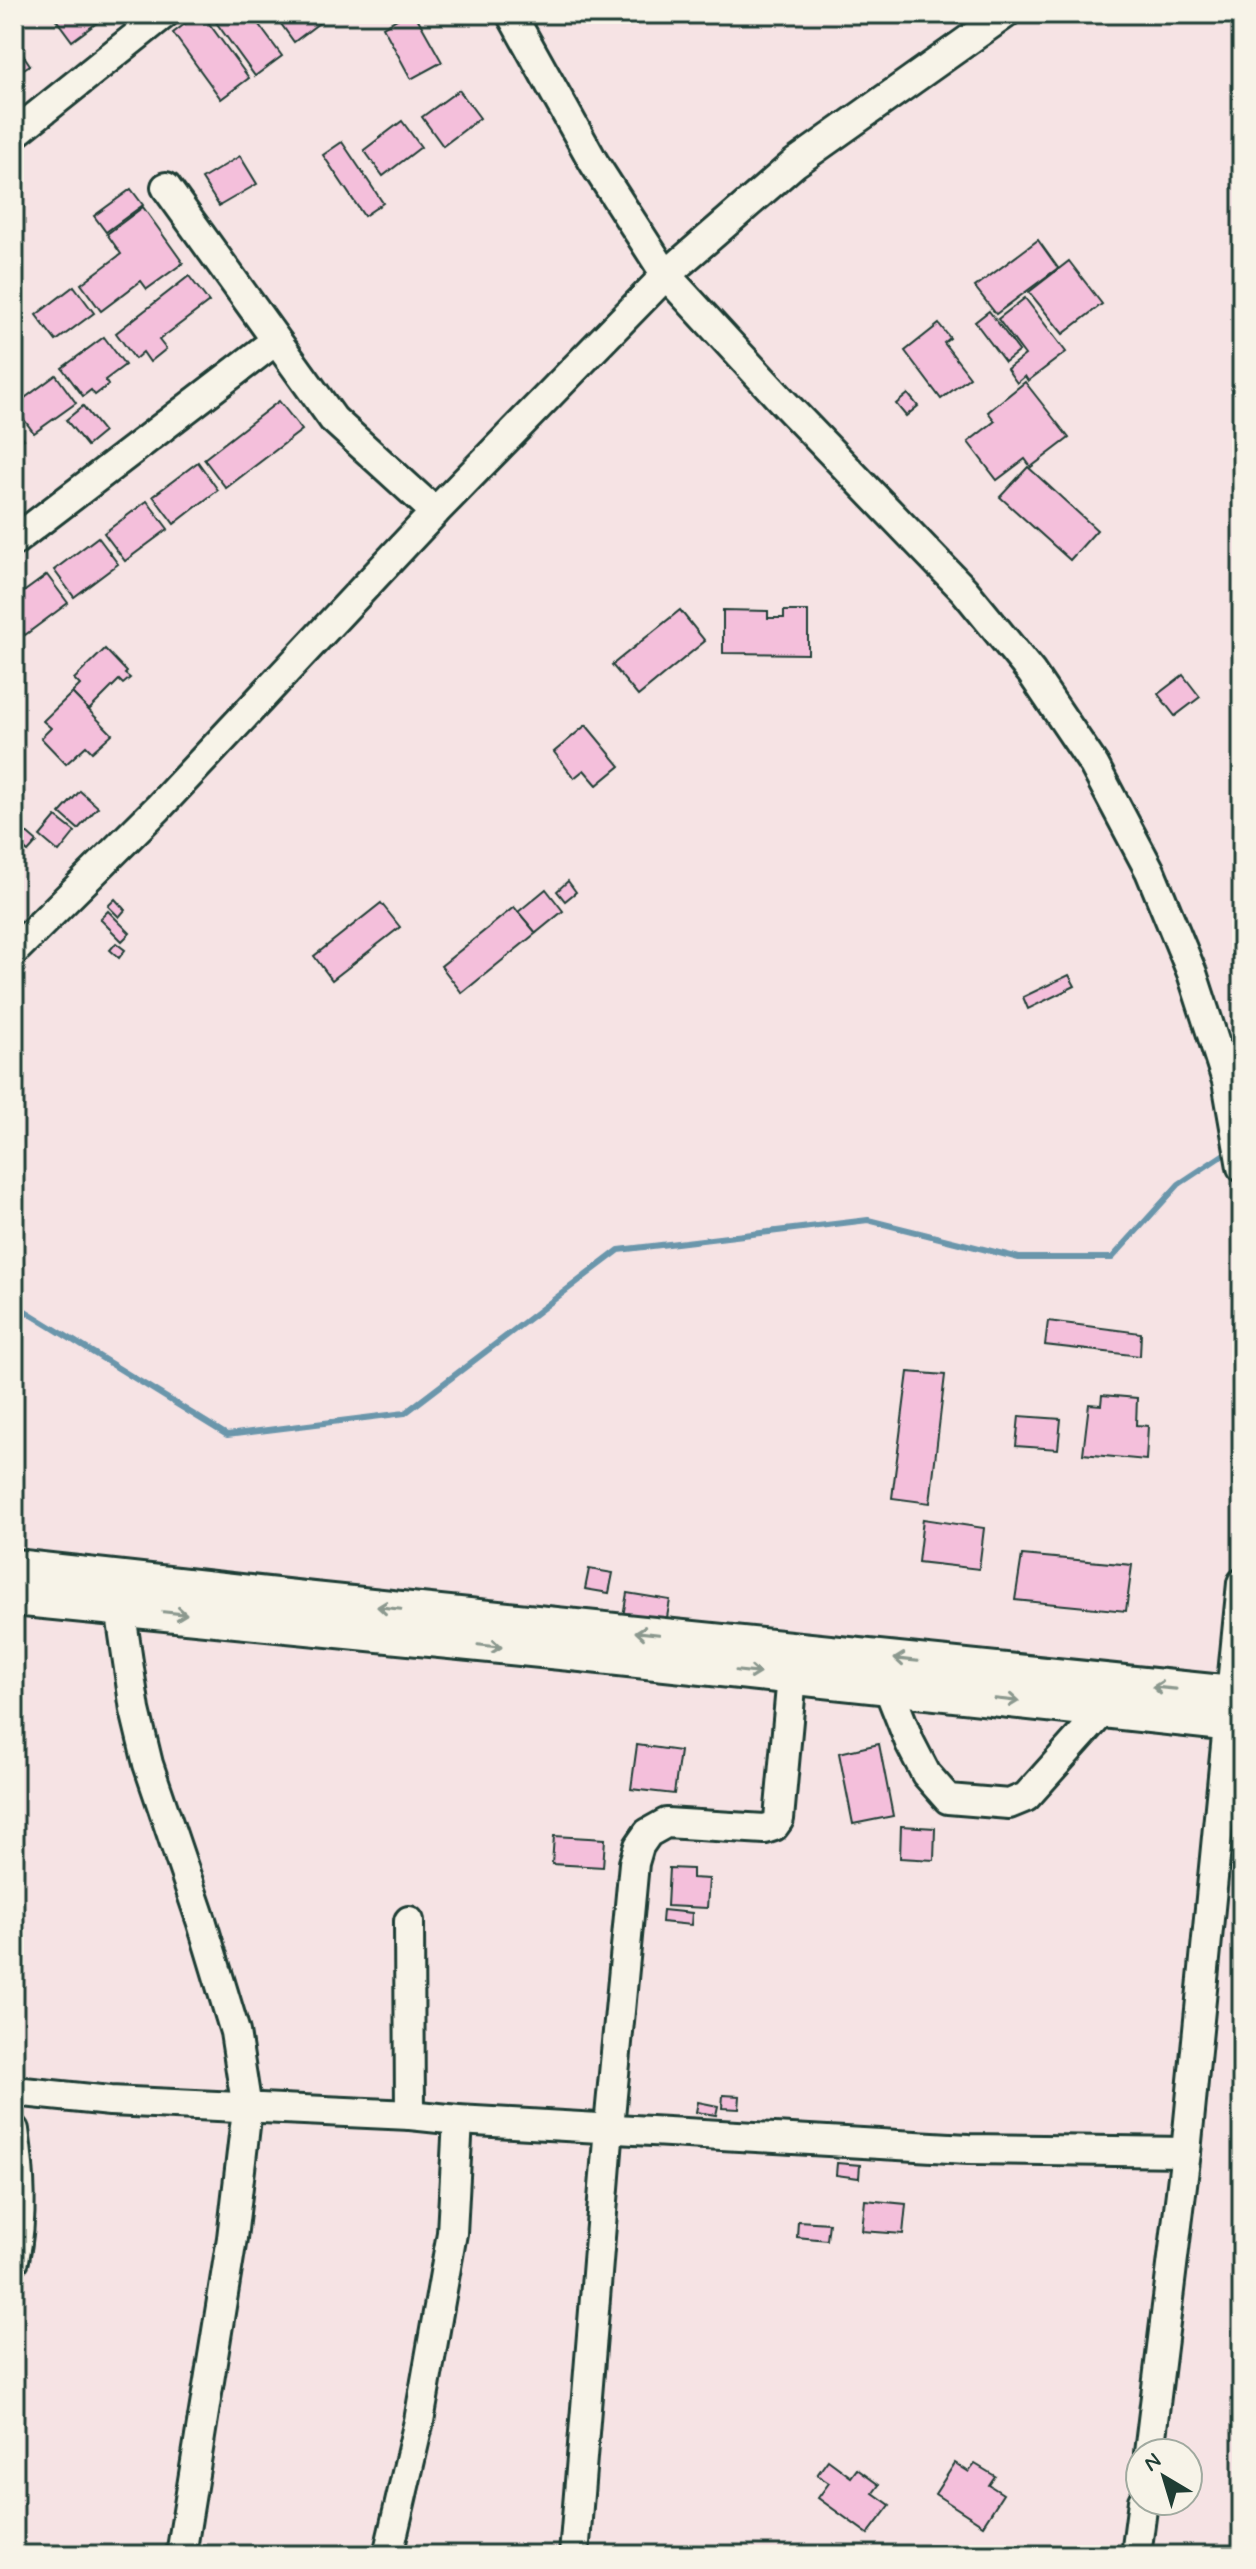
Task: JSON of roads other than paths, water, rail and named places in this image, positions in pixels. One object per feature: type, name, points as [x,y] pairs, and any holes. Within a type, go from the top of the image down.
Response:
[{"type":"main road","points":[[14,1567],[1236,1710]]},
{"type":"main road","points":[[14,1598],[1104,1710],[1236,1710]]},
{"type":"street","points":[[14,134],[164,14]]},
{"type":"street","points":[[511,14],[594,163],[666,275],[964,590],[1031,672],[1094,765],[1150,871],[1192,973],[1227,1081],[1242,1167]]},
{"type":"street","points":[[14,951],[158,808],[435,512],[666,275],[795,163],[1005,14]]},
{"type":"street","points":[[166,187],[333,419],[435,512]]},
{"type":"street","points":[[14,541],[275,341]]},
{"type":"street","points":[[1151,2437],[1236,1710],[1242,1583]]},
{"type":"street","points":[[120,1607],[135,1710],[148,1764],[235,2032],[247,2109],[232,2238],[181,2555]]},
{"type":"street","points":[[574,2555],[634,1863],[639,1846],[648,1833],[666,1823],[765,1829],[774,1826],[779,1819],[792,1676]]},
{"type":"street","points":[[888,1687],[926,1774],[948,1799],[1009,1804],[1026,1797],[1104,1710]]},
{"type":"street","points":[[409,1921],[410,2115]]},
{"type":"street","points":[[14,2091],[110,2101],[410,2115],[968,2149],[1186,2152]]},
{"type":"street","points":[[388,2555],[419,2421],[452,2233],[458,2120]]},
{"type":"street","points":[[14,2130],[20,2173],[18,2240],[14,2260]]},
{"type":"street","points":[[1136,2555],[1141,2517]]},
{"type":"waterway","points":[[14,1304],[227,1435],[405,1413],[619,1250],[868,1220],[1019,1258],[1112,1258],[1179,1184],[1232,1149]]}]
